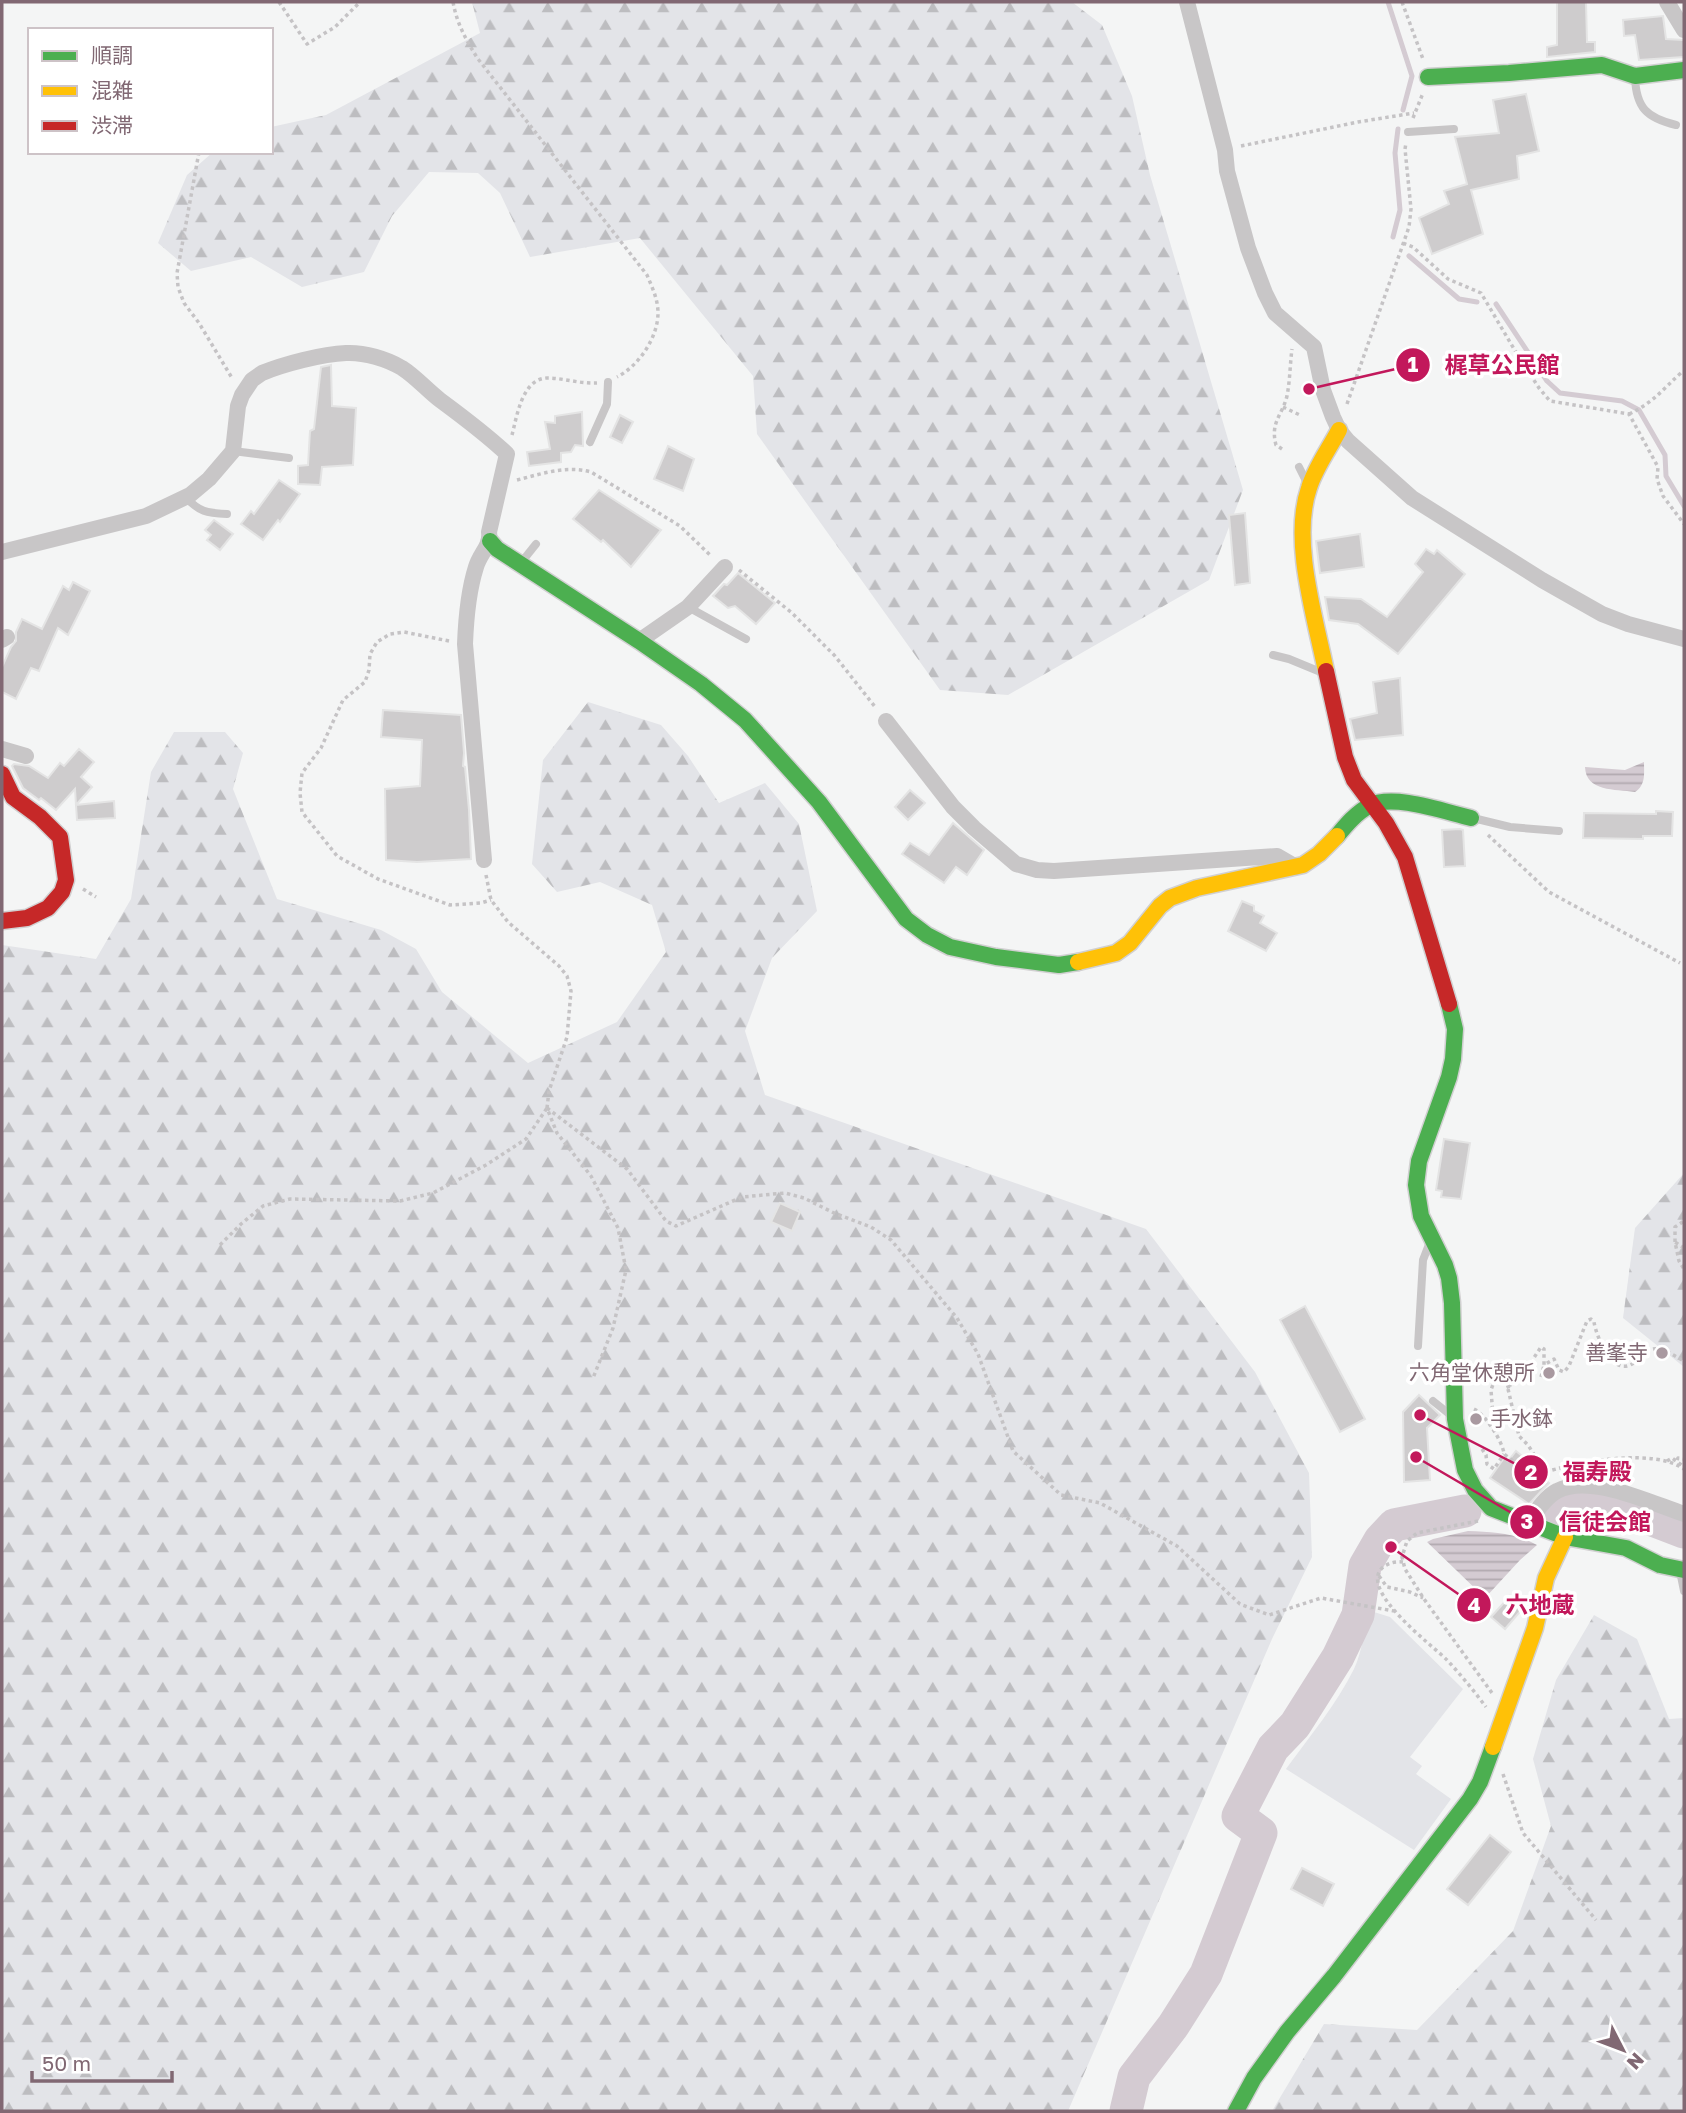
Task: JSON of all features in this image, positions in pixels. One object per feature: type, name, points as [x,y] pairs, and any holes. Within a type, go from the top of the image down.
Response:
[{"type":"street","points":[[1187,2],[1244,235],[1275,313],[1314,348],[1323,390],[1339,430],[1412,498],[1542,580],[1602,614],[1684,639]]},
{"type":"street","points":[[1667,2],[1684,30]]},
{"type":"street","points":[[1428,77],[1602,65],[1635,76],[1684,71]]},
{"type":"street","points":[[2,552],[146,516],[185,498],[209,479],[233,451],[242,395],[262,373],[348,353],[369,356],[392,362],[414,377],[507,454],[489,531],[490,541],[496,548],[639,641],[701,684],[745,720],[819,802],[906,919],[927,935],[950,947],[996,957],[1059,965],[1092,960],[1116,953],[1130,943],[1160,906],[1170,898],[1197,888],[1296,867],[1314,859],[1359,813],[1373,804],[1405,804],[1471,818]]},
{"type":"street","points":[[1339,430],[1309,486],[1302,514],[1304,560],[1345,757],[1354,780],[1398,841],[1405,857],[1455,1029],[1449,1077],[1419,1161],[1416,1185],[1421,1216],[1445,1265],[1451,1291],[1455,1419],[1465,1470],[1475,1490],[1491,1508],[1565,1537],[1626,1548],[1660,1565],[1682,1571]]},
{"type":"street","points":[[484,860],[465,644],[467,608],[476,565],[490,541]]},
{"type":"street","points":[[639,641],[688,607],[725,567]]},
{"type":"street","points":[[886,721],[953,807],[1016,864],[1054,872],[1277,856],[1296,867]]},
{"type":"street","points":[[2,749],[26,756]]},
{"type":"street","points":[[2,774],[13,797],[40,817],[60,837],[66,880],[62,892],[48,908],[27,918],[2,920]]},
{"type":"street","points":[[1527,1524],[1554,1492],[1571,1485],[1596,1485],[1684,1514]]},
{"type":"street","points":[[1236,2111],[1254,2078],[1287,2032],[1334,1976],[1470,1799],[1480,1782],[1531,1639],[1546,1578],[1565,1537]]},
{"type":"lane","points":[[1635,76],[1635,91],[1640,104],[1657,120],[1676,125]]},
{"type":"lane","points":[[1408,132],[1454,129]]},
{"type":"lane","points":[[590,442],[607,404],[608,382]]},
{"type":"lane","points":[[233,451],[289,458]]},
{"type":"lane","points":[[1299,467],[1309,486]]},
{"type":"lane","points":[[185,498],[207,513],[227,514]]},
{"type":"lane","points":[[520,564],[536,544]]},
{"type":"lane","points":[[688,607],[746,639]]},
{"type":"lane","points":[[1273,655],[1326,673]]},
{"type":"lane","points":[[1471,818],[1510,827],[1559,831]]},
{"type":"lane","points":[[1418,1346],[1423,1260],[1431,1239]]},
{"type":"lane","points":[[1433,1401],[1455,1419]]},
{"type":"lane","points":[[1682,1571],[1684,1591]]},
{"type":"path","points":[[279,2],[307,44],[335,27],[360,2]]},
{"type":"path","points":[[453,2],[464,38],[478,59],[647,275],[655,293],[658,313],[653,337],[634,365],[622,375],[608,382],[592,384],[545,378],[536,382],[524,395],[507,454]]},
{"type":"path","points":[[1339,430],[1409,228],[1411,209],[1405,149],[1408,132],[1428,77],[1402,2]]},
{"type":"path","points":[[1225,150],[1415,113]]},
{"type":"path","points":[[199,154],[177,272],[178,287],[184,303],[242,395]]},
{"type":"path","points":[[1404,243],[1413,247],[1448,279],[1481,293],[1517,354],[1550,401],[1630,413],[1648,405],[1684,372]]},
{"type":"path","points":[[1282,449],[1276,445],[1273,434],[1287,396],[1294,330]]},
{"type":"path","points":[[1283,407],[1302,416]]},
{"type":"path","points":[[1630,413],[1658,467],[1657,479],[1663,496],[1684,524]]},
{"type":"path","points":[[465,644],[404,632],[390,634],[377,642],[370,653],[365,682],[343,700],[337,709],[321,748],[303,773],[300,793],[302,812],[337,856],[354,867],[378,879],[450,905],[491,900]]},
{"type":"path","points":[[1471,818],[1549,892],[1680,963]]},
{"type":"path","points":[[220,1245],[263,1206],[290,1199],[400,1201],[433,1193],[486,1165],[526,1139],[547,1108],[549,1091],[567,1037],[571,990],[567,976],[559,966],[508,922],[491,900],[484,860]]},
{"type":"path","points":[[547,1108],[628,1169],[666,1221],[676,1226],[741,1198],[785,1193],[804,1198],[871,1227],[891,1240],[957,1318],[978,1354],[1013,1451],[1061,1494],[1100,1503],[1177,1546],[1240,1604],[1269,1615],[1321,1598],[1394,1611]]},
{"type":"path","points":[[547,1108],[557,1133],[591,1176],[618,1228],[626,1270],[613,1328],[593,1378]]},
{"type":"path","points":[[1684,1221],[1675,1227],[1679,1261],[1684,1269]]},
{"type":"path","points":[[1675,1242],[1684,1248]]},
{"type":"path","points":[[1544,1365],[1555,1359],[1559,1370],[1564,1372],[1587,1321],[1591,1319],[1601,1346],[1618,1364],[1627,1366],[1643,1352],[1652,1349],[1658,1349],[1684,1361]]},
{"type":"path","points":[[1508,1389],[1516,1363],[1524,1373],[1541,1347],[1544,1349],[1544,1365],[1541,1377]]},
{"type":"path","points":[[1486,1464],[1494,1469],[1504,1454],[1504,1448],[1489,1422],[1493,1416],[1491,1390],[1497,1373],[1500,1372],[1508,1389],[1519,1436],[1535,1456]]},
{"type":"path","points":[[1504,1454],[1533,1476],[1608,1459],[1650,1458],[1684,1468]]},
{"type":"path","points":[[1666,1462],[1672,1458],[1684,1468]]},
{"type":"path","points":[[1677,1460],[1684,1459]]},
{"type":"path","points":[[1491,1508],[1482,1521],[1418,1533],[1407,1541],[1402,1557],[1405,1569],[1503,1718]]},
{"type":"path","points":[[1403,1562],[1386,1565],[1378,1575],[1377,1582],[1381,1592],[1394,1611],[1503,1718]]},
{"type":"path","points":[[1378,1575],[1387,1587],[1410,1592],[1424,1599]]},
{"type":"path","points":[[1491,1755],[1502,1769],[1523,1833],[1596,1920]]},
{"type":"green space","points":[[472,2],[1072,2],[1102,25],[1132,96],[1150,175],[1243,490],[1209,580],[1008,695],[940,690],[757,434],[753,376],[640,238],[530,257],[500,193],[478,173],[429,172],[392,216],[364,272],[302,287],[251,257],[191,271],[158,243],[187,175],[211,154],[273,154],[273,127],[326,115],[480,33]]},
{"type":"green space","points":[[588,702],[661,725],[688,756],[719,803],[765,783],[799,824],[817,911],[772,958],[745,1031],[765,1095],[1146,1229],[1255,1372],[1309,1473],[1312,1557],[1272,1639],[1068,2111],[2,2111],[2,945],[96,959],[131,899],[151,772],[174,732],[225,732],[243,753],[233,789],[277,899],[381,930],[416,949],[442,992],[528,1063],[617,1022],[666,952],[652,905],[600,882],[557,892],[532,864],[543,760]]},
{"type":"green space","points":[[1684,1173],[1684,1367],[1623,1318],[1635,1228]]},
{"type":"green space","points":[[1374,1612],[1390,1617],[1463,1689],[1410,1757],[1422,1766],[1416,1774],[1451,1799],[1414,1850],[1286,1769],[1347,1682],[1357,1662],[1367,1626]]},
{"type":"green space","points":[[1594,1615],[1637,1639],[1669,1719],[1684,1718],[1684,2111],[1272,2111],[1324,2024],[1417,2030],[1513,1931],[1551,1826],[1533,1759],[1556,1680]]},
{"type":"shaded area","points":[[1644,762],[1643,783],[1635,792],[1596,785],[1590,781],[1585,767],[1625,770]]},
{"type":"shaded area","points":[[1468,1531],[1512,1536],[1537,1545],[1485,1598],[1427,1542]]},
{"type":"building","points":[[1557,2],[1586,2],[1587,42],[1595,42],[1595,52],[1547,57],[1547,47],[1557,45]]},
{"type":"building","points":[[1663,16],[1666,39],[1684,40],[1684,57],[1639,60],[1635,35],[1624,36],[1623,20]]},
{"type":"building","points":[[1526,94],[1539,151],[1517,156],[1519,179],[1471,190],[1483,234],[1432,254],[1419,218],[1449,204],[1444,191],[1467,184],[1455,137],[1499,133],[1493,100]]},
{"type":"building","points":[[331,365],[332,406],[356,408],[353,465],[322,467],[320,485],[298,484],[298,466],[308,465],[310,431],[314,429],[321,367]]},
{"type":"building","points":[[582,412],[583,446],[575,445],[571,452],[561,453],[561,462],[529,466],[527,452],[550,449],[545,422],[555,423],[555,416]]},
{"type":"building","points":[[620,415],[633,422],[622,443],[610,437]]},
{"type":"building","points":[[668,446],[694,459],[683,491],[654,479]]},
{"type":"building","points":[[279,480],[300,494],[263,540],[241,524],[251,511],[254,514]]},
{"type":"building","points":[[599,490],[661,530],[631,567],[603,540],[601,542],[573,519]]},
{"type":"building","points":[[1245,513],[1250,583],[1235,585],[1229,515]]},
{"type":"building","points":[[214,520],[233,534],[220,550],[207,540],[211,535],[205,530]]},
{"type":"building","points":[[1360,534],[1364,567],[1320,573],[1316,541]]},
{"type":"building","points":[[1426,549],[1434,554],[1437,550],[1465,574],[1398,654],[1358,624],[1329,620],[1325,597],[1361,599],[1387,617],[1423,572],[1415,564]]},
{"type":"building","points":[[738,573],[775,603],[756,624],[735,606],[728,608],[713,596]]},
{"type":"building","points":[[73,582],[90,591],[68,635],[58,628],[39,671],[31,668],[16,699],[2,692],[2,667],[16,641],[16,632],[22,619],[42,629],[63,586],[69,590]]},
{"type":"building","points":[[1400,678],[1403,735],[1355,740],[1350,719],[1377,713],[1373,682]]},
{"type":"building","points":[[383,710],[461,715],[471,859],[417,862],[386,860],[385,789],[420,786],[422,740],[381,737]]},
{"type":"building","points":[[79,749],[94,762],[81,777],[92,787],[76,805],[75,789],[56,810],[41,798],[39,800],[23,788],[12,766],[29,766],[48,778],[60,763],[64,766]]},
{"type":"building","points":[[910,790],[925,803],[908,820],[895,807]]},
{"type":"building","points":[[114,801],[115,818],[77,820],[76,805]]},
{"type":"building","points":[[1656,811],[1673,812],[1672,836],[1643,836],[1643,839],[1583,838],[1584,813],[1656,814]]},
{"type":"building","points":[[953,823],[984,850],[967,875],[956,867],[944,883],[902,854],[910,843],[929,855]]},
{"type":"building","points":[[1442,830],[1463,830],[1465,866],[1444,867]]},
{"type":"building","points":[[1242,901],[1254,906],[1254,911],[1264,916],[1260,923],[1277,933],[1266,951],[1228,931]]},
{"type":"building","points":[[1444,1139],[1470,1143],[1461,1199],[1441,1197],[1442,1191],[1436,1190]]},
{"type":"building","points":[[780,1203],[800,1212],[792,1231],[771,1222]]},
{"type":"building","points":[[1305,1306],[1365,1419],[1340,1432],[1280,1320]]},
{"type":"building","points":[[1419,1395],[1440,1415],[1427,1428],[1430,1480],[1404,1482],[1403,1412]]},
{"type":"building","points":[[1516,1451],[1538,1469],[1536,1472],[1549,1483],[1529,1504],[1490,1478],[1504,1458],[1508,1461]]},
{"type":"building","points":[[1510,1596],[1523,1608],[1505,1629],[1491,1617]]},
{"type":"building","points":[[1490,1835],[1511,1852],[1468,1905],[1447,1889]]},
{"type":"building","points":[[1302,1868],[1334,1884],[1323,1906],[1291,1889]]},
{"type":"waterway","points":[[1388,2],[1412,76],[1403,110]]},
{"type":"waterway","points":[[1393,237],[1400,210],[1395,153],[1398,129]]},
{"type":"waterway","points":[[1409,256],[1459,299],[1477,302]]},
{"type":"waterway","points":[[1496,304],[1547,381],[1560,393],[1622,401],[1639,410],[1665,455],[1666,476],[1684,506]]},
{"type":"waterway","points":[[1545,1515],[1585,1497],[1684,1532]]},
{"type":"waterway","points":[[1126,2111],[1134,2077],[1173,2026],[1206,1974],[1261,1833],[1238,1816],[1273,1748],[1295,1725],[1338,1657],[1358,1615],[1365,1566],[1380,1540],[1394,1525],[1465,1511]]},
{"type":"traffic: fast","points":[[1428,77],[1602,65],[1635,76],[1684,70]]},
{"type":"traffic: fast","points":[[490,541],[497,549],[701,684],[745,720],[819,802],[906,919],[927,935],[950,947],[996,957],[1059,965],[1078,962]]},
{"type":"traffic: fast","points":[[1337,836],[1360,812],[1379,803],[1419,805],[1471,818]]},
{"type":"traffic: fast","points":[[1449,1004],[1455,1029],[1453,1059],[1419,1161],[1416,1185],[1421,1216],[1449,1278],[1455,1419],[1465,1470],[1475,1490],[1491,1508],[1565,1537],[1626,1548],[1660,1565],[1684,1570]]},
{"type":"traffic: fast","points":[[1236,2111],[1254,2078],[1287,2032],[1334,1976],[1470,1799],[1480,1782],[1493,1747]]},
{"type":"traffic: slow","points":[[1326,671],[1307,579],[1304,509],[1318,466],[1339,430]]},
{"type":"traffic: slow","points":[[1078,962],[1116,953],[1130,943],[1160,906],[1170,898],[1197,888],[1303,865],[1337,836]]},
{"type":"traffic: slow","points":[[1493,1747],[1535,1628],[1546,1578],[1565,1537]]},
{"type":"traffic: jam","points":[[1326,671],[1345,757],[1354,780],[1386,823],[1405,857],[1449,1004]]},
{"type":"traffic: jam","points":[[2,774],[13,797],[40,817],[60,837],[66,880],[62,892],[48,908],[27,918],[2,921]]},
{"type":"place","name":"梶草公民館","points":[[1309,389]]},
{"type":"place","name":"善峯寺","points":[[1662,1353]]},
{"type":"place","name":"六角堂休憩所","points":[[1549,1373]]},
{"type":"place","name":"福寿殿","points":[[1420,1415]]},
{"type":"place","name":"手水鉢","points":[[1476,1419]]},
{"type":"place","name":"信徒会館","points":[[1416,1457]]},
{"type":"place","name":"六地蔵","points":[[1391,1547]]}]
